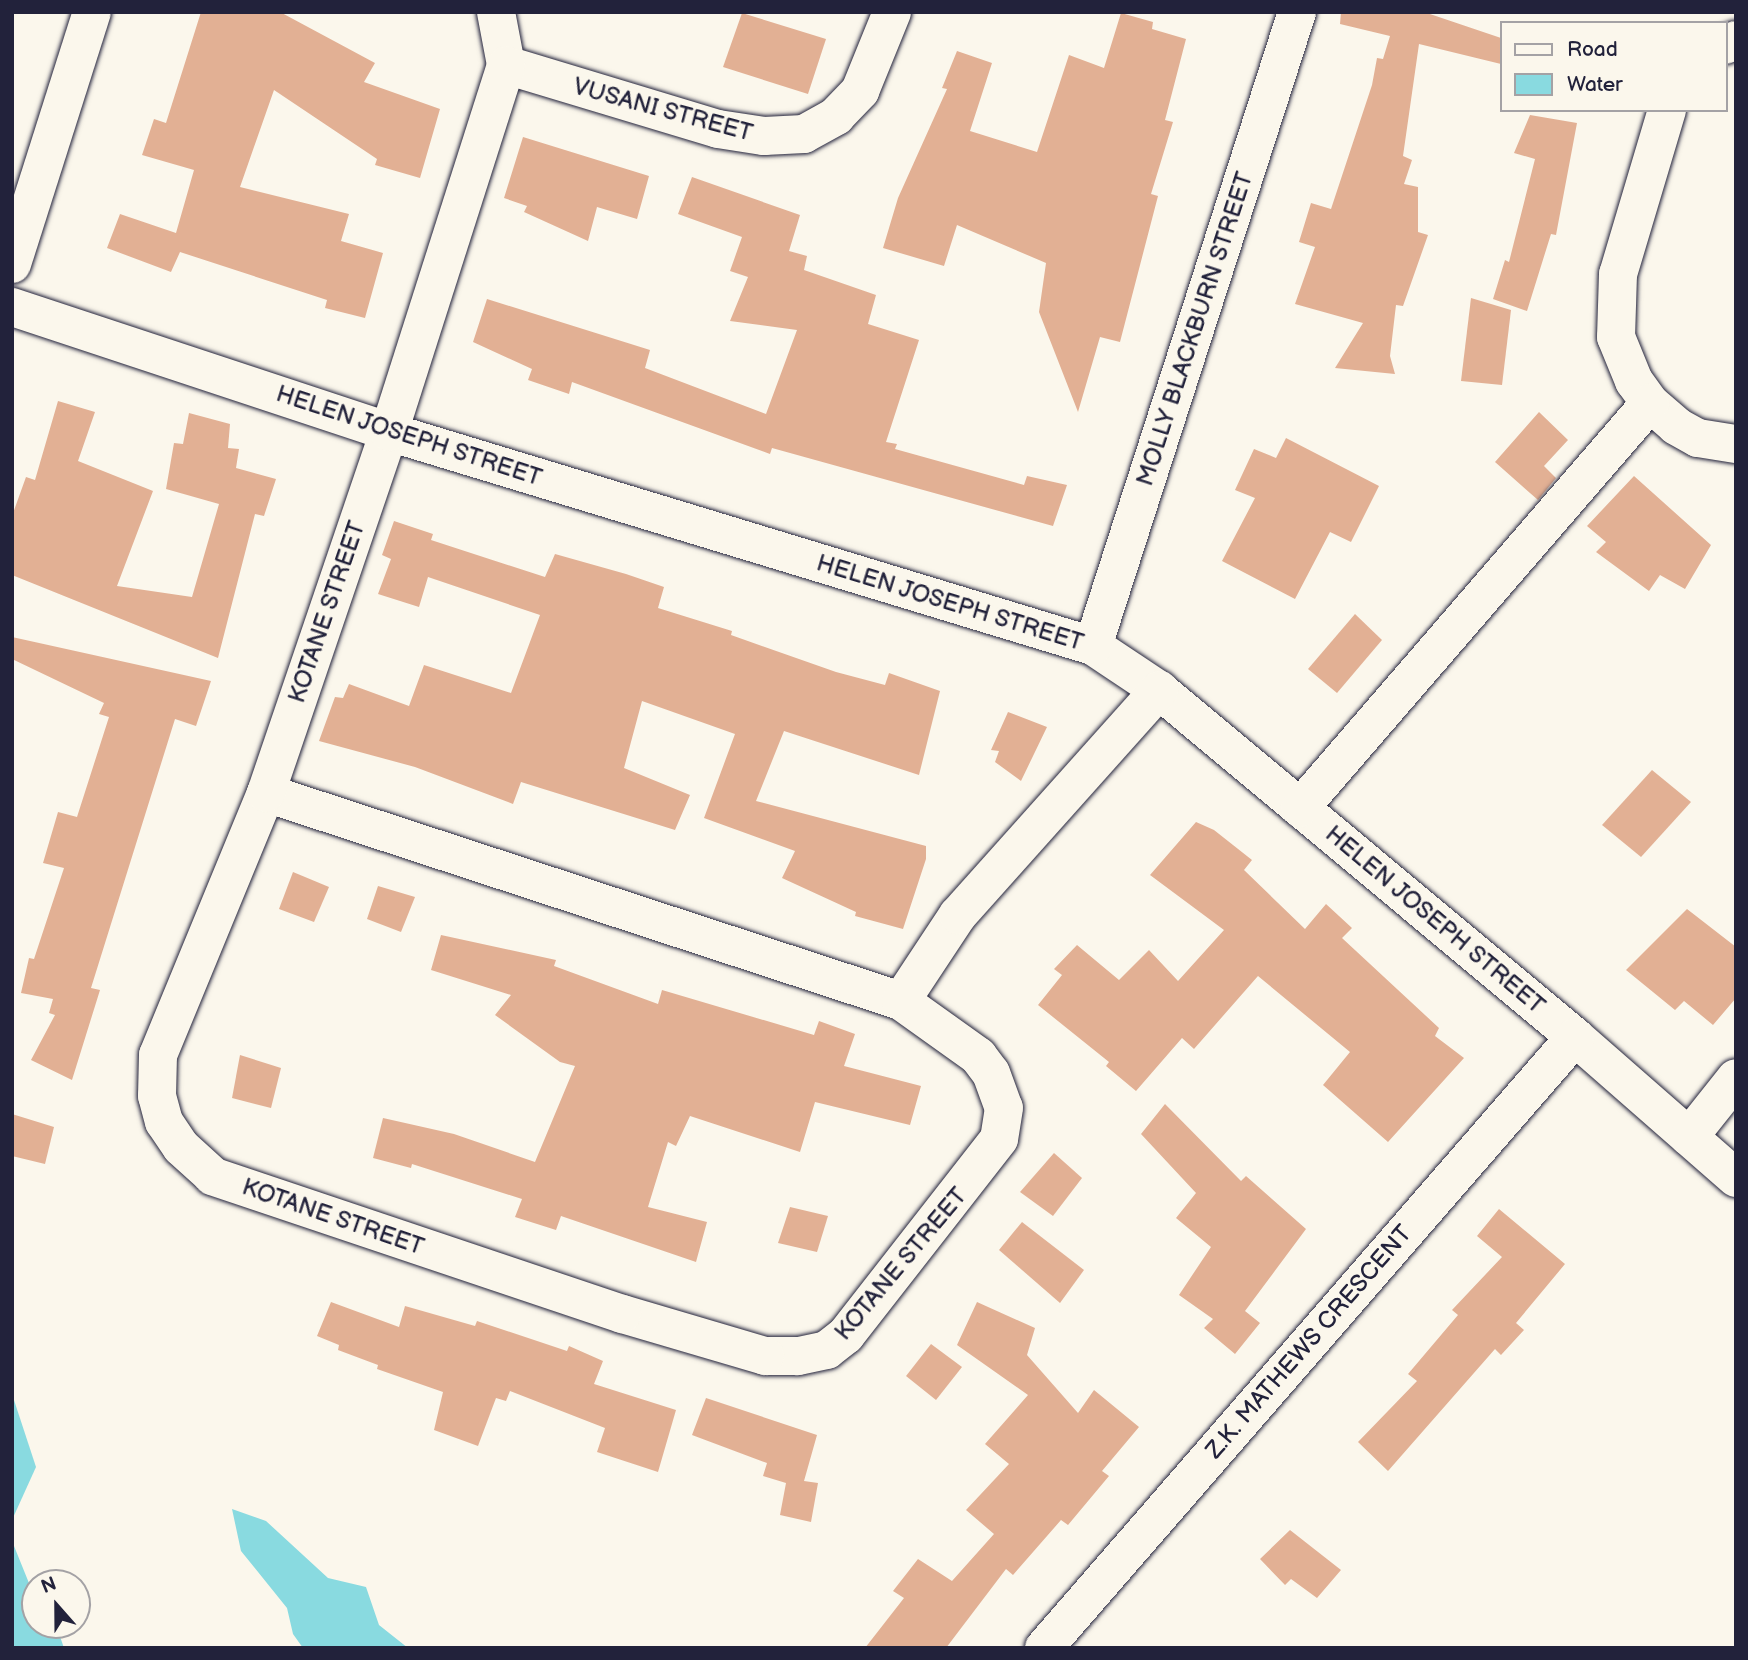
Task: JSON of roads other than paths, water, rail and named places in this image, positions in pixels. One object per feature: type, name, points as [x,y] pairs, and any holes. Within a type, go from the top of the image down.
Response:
[{"type":"street","points":[[12,264],[92,12]]},
{"type":"street","points":[[496,12],[506,65]]},
{"type":"street","name":"VUSANI STREET","points":[[506,65],[718,128],[764,136],[804,134],[836,117],[860,91],[892,12]]},
{"type":"street","name":"MOLLY BLACKBURN STREET","points":[[1093,646],[1297,12]]},
{"type":"street","name":"KOTANE STREET","points":[[265,793],[901,1001],[978,1056],[999,1091],[1005,1122],[986,1160],[846,1335],[827,1350],[799,1356],[765,1356],[622,1314],[213,1176],[181,1147],[164,1122],[157,1096],[158,1055],[265,793],[389,432],[506,65]]},
{"type":"street","points":[[1666,112],[1632,221],[1614,306],[1623,359],[1650,403],[1698,438],[1736,444]]},
{"type":"street","name":"HELEN JOSEPH STREET","points":[[12,307],[389,432],[1093,646],[1159,690],[1575,1037],[1736,1178]]},
{"type":"street","points":[[1300,808],[1650,403]]},
{"type":"street","points":[[901,1001],[958,915],[1159,690]]},
{"type":"street","name":"Z.K. MATHEWS CRESCENT","points":[[1044,1648],[1575,1037]]},
{"type":"street","points":[[1689,1137],[1736,1078]]},
{"type":"water","points":[[12,1394],[36,1467],[12,1520]]},
{"type":"water","points":[[232,1509],[266,1521],[328,1578],[366,1587],[379,1625],[408,1648],[303,1648],[293,1634],[287,1608],[241,1551]]},
{"type":"water","points":[[12,1541],[23,1569],[21,1569],[21,1639],[61,1639],[64,1648],[12,1648]]}]
